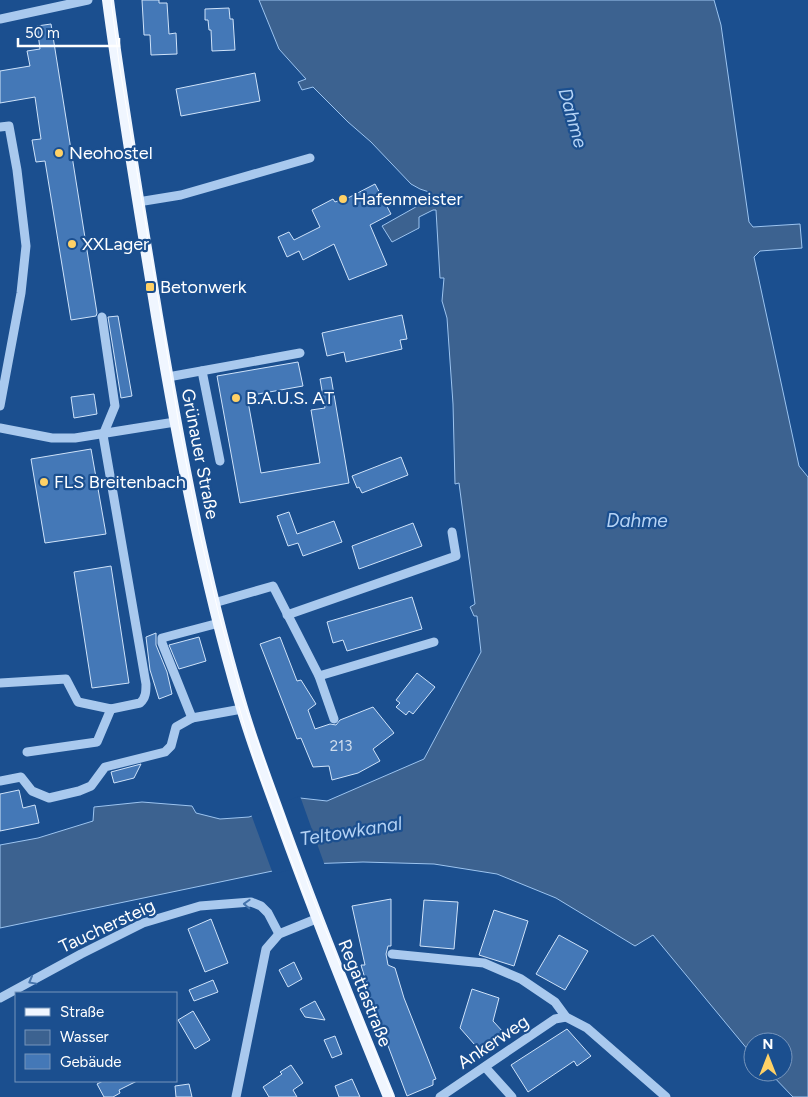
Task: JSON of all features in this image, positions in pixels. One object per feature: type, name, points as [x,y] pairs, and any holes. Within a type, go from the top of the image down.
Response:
[{"type":"main road","name":"Grünauer Straße","points":[[108,0],[138,202],[175,422],[197,532],[242,708],[310,902]]},
{"type":"main road","name":"Regattastraße","points":[[310,902],[388,1097]]},
{"type":"street","points":[[0,19],[88,0]]},
{"type":"street","points":[[0,127],[9,126],[17,170],[26,246],[20,293],[0,406]]},
{"type":"street","points":[[138,202],[182,195],[310,158]]},
{"type":"street","points":[[0,683],[66,679],[78,702],[111,710],[140,703],[146,692],[103,435],[115,406],[102,317]]},
{"type":"street","points":[[168,377],[300,353]]},
{"type":"street","points":[[202,371],[220,461]]},
{"type":"street","points":[[0,428],[52,438],[75,438],[175,422]]},
{"type":"street","points":[[287,615],[456,556],[452,532]]},
{"type":"street","points":[[214,603],[273,586],[318,676],[334,719]]},
{"type":"street","points":[[192,718],[162,643],[162,638],[219,623]]},
{"type":"street","points":[[318,676],[434,642]]},
{"type":"street","points":[[0,781],[21,777],[32,791],[49,798],[79,791],[90,786],[105,767],[165,752],[171,746],[176,727],[192,718],[242,708]]},
{"type":"street","points":[[28,752],[97,742],[111,710]]},
{"type":"street","name":"Tauchersteig","points":[[0,998],[143,923],[200,906],[251,902],[261,906],[268,913],[278,934]]},
{"type":"street","points":[[236,1097],[266,949],[278,934],[316,918]]},
{"type":"street","points":[[392,954],[484,963],[522,979],[555,1002],[566,1016],[587,1028],[666,1097]]},
{"type":"street","name":"Ankerweg","points":[[440,1097],[555,1020],[566,1016]]},
{"type":"street","points":[[485,1067],[512,1097]]},
{"type":"water","name":"Dahme","points":[[259,0],[714,0],[721,25],[749,222],[753,227],[800,224],[802,248],[760,251],[754,257],[799,466],[808,477],[808,1097],[793,1097],[779,1082],[793,1082],[793,1032],[743,1032],[743,1044],[653,935],[635,946],[556,898],[497,874],[434,864],[363,862],[306,864],[0,928],[0,845],[38,838],[93,821],[94,807],[142,802],[192,806],[196,813],[220,819],[249,817],[300,798],[327,801],[424,759],[481,652],[477,616],[474,616],[470,607],[475,604],[459,483],[455,484],[453,404],[447,318],[442,301],[444,278],[440,278],[436,210],[419,217],[419,228],[392,242],[382,226],[430,199],[429,192],[411,184],[371,142],[313,87],[302,90],[298,82],[306,79],[279,49]]},
{"type":"pier","points":[[300,796],[325,866],[307,866],[273,874],[251,814]]},
{"type":"building","points":[[142,0],[159,0],[159,3],[167,3],[169,34],[176,33],[177,54],[151,55],[150,35],[144,35]]},
{"type":"building","points":[[229,8],[230,19],[233,19],[235,50],[212,51],[211,30],[209,30],[208,20],[205,20],[205,9]]},
{"type":"building","points":[[51,24],[97,313],[96,316],[71,320],[45,161],[36,162],[32,140],[41,139],[35,97],[0,103],[0,71],[30,66],[27,51],[40,49],[37,26]]},
{"type":"building","points":[[255,73],[260,101],[181,116],[176,89]]},
{"type":"building","points":[[375,184],[391,214],[370,225],[387,265],[349,280],[334,244],[303,260],[299,251],[287,257],[278,237],[289,232],[294,240],[320,227],[312,210],[333,199],[335,202],[346,199]]},
{"type":"building","points":[[402,315],[407,339],[400,340],[402,349],[346,362],[344,352],[327,356],[322,333]]},
{"type":"building","points":[[118,316],[132,396],[121,398],[108,317]]},
{"type":"building","points":[[298,362],[303,386],[247,396],[261,473],[320,463],[311,410],[325,408],[320,379],[331,377],[349,483],[240,503],[217,376]]},
{"type":"building","points":[[94,394],[97,414],[74,418],[71,397]]},
{"type":"building","points":[[91,449],[106,534],[45,543],[31,459]]},
{"type":"building","points":[[401,457],[408,475],[362,493],[359,487],[357,488],[352,476]]},
{"type":"building","points":[[289,512],[297,534],[334,521],[342,542],[303,556],[298,543],[288,546],[277,516]]},
{"type":"building","points":[[413,523],[422,546],[359,569],[352,546]]},
{"type":"building","points":[[111,566],[129,683],[92,688],[74,572]]},
{"type":"building","points":[[412,597],[422,629],[347,651],[343,640],[333,643],[327,622]]},
{"type":"building","points":[[156,633],[156,645],[167,672],[172,694],[159,699],[150,670],[146,637]]},
{"type":"building","points":[[199,637],[206,661],[179,669],[169,645]]},
{"type":"building","points":[[280,637],[297,681],[301,680],[316,704],[308,710],[315,729],[330,724],[336,725],[340,720],[373,707],[394,733],[373,749],[380,761],[358,773],[332,780],[329,766],[313,767],[301,738],[297,739],[260,644]]},
{"type":"building","points":[[417,673],[435,687],[413,714],[409,711],[406,715],[396,707],[400,703],[396,700]]},
{"type":"building","points":[[141,764],[134,778],[114,783],[111,772]]},
{"type":"building","points":[[19,790],[23,808],[35,805],[39,823],[0,831],[0,794]]},
{"type":"building","points":[[391,899],[391,946],[388,946],[386,954],[388,965],[395,968],[404,998],[436,1079],[433,1080],[433,1085],[407,1096],[373,1006],[361,965],[365,965],[352,906]]},
{"type":"building","points":[[424,900],[458,902],[454,949],[420,946]]},
{"type":"building","points":[[494,910],[528,921],[514,966],[479,955]]},
{"type":"building","points":[[211,919],[228,963],[205,972],[188,929]]},
{"type":"building","points":[[559,935],[588,951],[565,990],[536,974]]},
{"type":"building","points":[[294,962],[302,979],[288,987],[279,970]]},
{"type":"building","points":[[213,980],[218,992],[194,1001],[189,990]]},
{"type":"building","points":[[472,989],[499,998],[493,1021],[504,1033],[482,1053],[460,1028]]},
{"type":"building","points":[[315,1001],[325,1020],[305,1017],[300,1009]]},
{"type":"building","points":[[193,1011],[210,1040],[195,1049],[178,1020]]},
{"type":"building","points":[[567,1029],[591,1056],[577,1066],[574,1061],[528,1092],[511,1065]]},
{"type":"building","points":[[335,1036],[342,1054],[332,1058],[324,1040]]},
{"type":"building","points":[[291,1065],[303,1083],[293,1090],[297,1097],[269,1097],[263,1087],[282,1074],[280,1072]]},
{"type":"building","points":[[352,1079],[360,1097],[339,1097],[335,1086]]},
{"type":"building","points":[[101,1082],[135,1082],[119,1090],[120,1093],[113,1097],[104,1097],[97,1084]]},
{"type":"building","points":[[189,1084],[192,1097],[176,1097],[175,1086]]},
{"type":"tram line","points":[[111,0],[119,63],[179,425],[199,531],[219,615],[241,695],[314,901],[393,1097]]},
{"type":"tram line","points":[[239,707],[255,762],[308,905]]},
{"type":"place","name":"Neohostel","points":[[59,153]]},
{"type":"place","name":"Hafenmeister","points":[[343,199]]},
{"type":"place","name":"XXLager","points":[[72,244]]},
{"type":"place","name":"Betonwerk","points":[[150,287]]},
{"type":"place","name":"B.A.U.S. AT","points":[[236,398]]},
{"type":"place","name":"FLS Breitenbach","points":[[44,482]]},
{"type":"water label","name":"Teltowkanal","points":[[351,831]]}]
